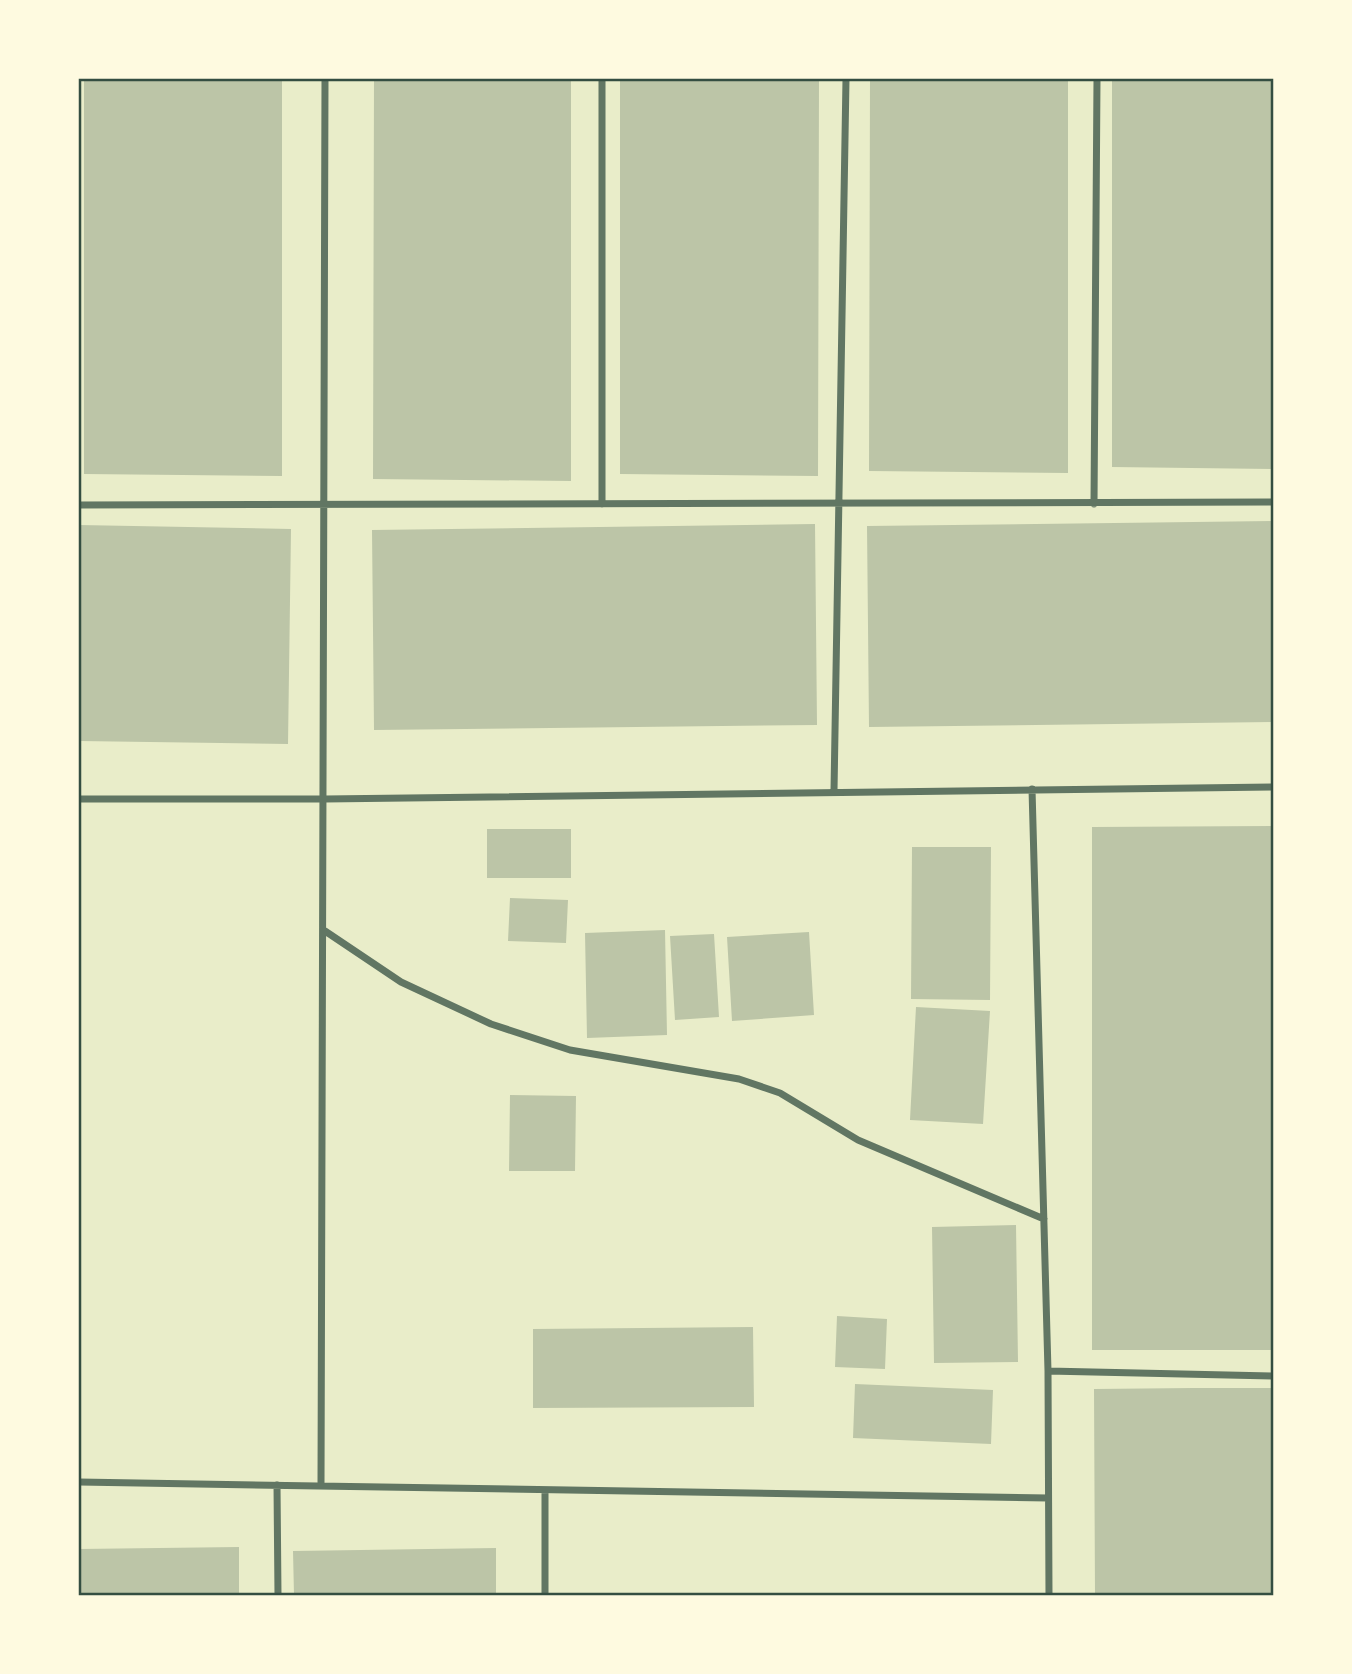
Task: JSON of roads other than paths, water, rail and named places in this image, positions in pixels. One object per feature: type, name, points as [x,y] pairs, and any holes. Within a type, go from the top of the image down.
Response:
[{"type":"street","points":[[321,1486],[326,799],[325,79]]},
{"type":"street","points":[[601,79],[602,504]]},
{"type":"street","points":[[834,791],[846,79]]},
{"type":"street","points":[[1094,503],[1097,79]]},
{"type":"street","points":[[79,505],[1273,502]]},
{"type":"street","points":[[79,799],[326,799],[1273,787]]},
{"type":"street","points":[[1032,789],[1048,1371],[1049,1595]]},
{"type":"street","points":[[325,930],[401,982],[491,1024],[570,1050],[739,1079],[769,1089],[858,1140],[1044,1219]]},
{"type":"street","points":[[1048,1371],[1273,1376]]},
{"type":"street","points":[[79,1482],[1048,1497]]},
{"type":"street","points":[[277,1485],[278,1595]]},
{"type":"street","points":[[545,1490],[545,1595]]}]
